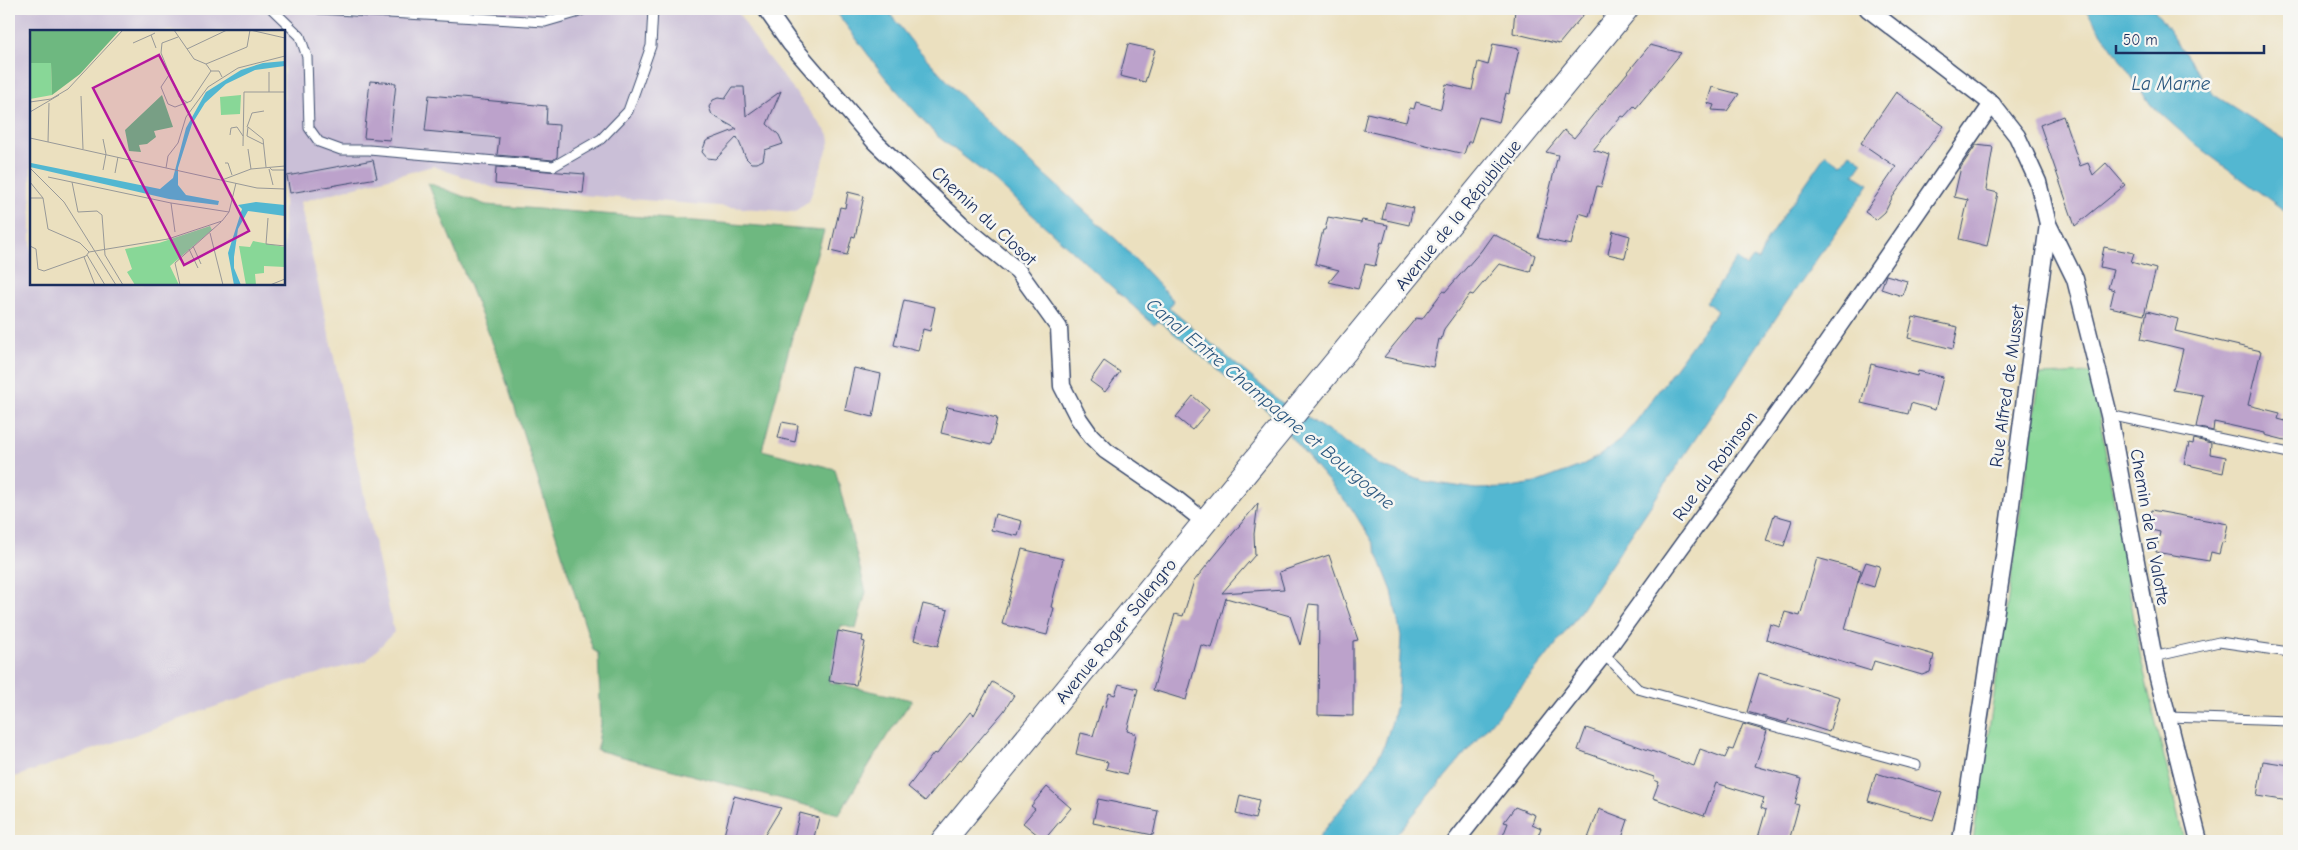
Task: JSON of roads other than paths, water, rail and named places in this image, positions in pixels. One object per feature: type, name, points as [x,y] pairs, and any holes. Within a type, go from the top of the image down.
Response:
[{"type":"main road","name":"Avenue de la République","points":[[1289,420],[1626,9]]},
{"type":"main road","name":"Avenue Roger Salengro","points":[[943,841],[1289,420]]},
{"type":"street","name":"Chemin du Closot","points":[[766,9],[790,43],[875,142],[961,224],[1018,271],[1059,328],[1062,386],[1078,419],[1091,436],[1106,451],[1176,499],[1205,522]]},
{"type":"street","name":"Rue Alfred de Musset","points":[[1868,9],[1992,104],[2017,136],[2038,182],[2048,224],[2005,550],[1961,841]]},
{"type":"street","name":"Rue du Robinson","points":[[1456,841],[1603,655],[1798,386],[1992,104]]},
{"type":"street","name":"Chemin de la Valotte","points":[[2048,224],[2075,278],[2109,415],[2154,656],[2198,841]]},
{"type":"lane","points":[[272,9],[300,36],[307,57],[309,128],[319,142],[341,150],[369,150],[554,166],[601,139],[628,111],[651,46],[653,9]]},
{"type":"lane","points":[[320,9],[545,22],[585,9]]},
{"type":"lane","points":[[2109,415],[2289,453]]},
{"type":"lane","points":[[2154,656],[2219,642],[2289,652]]},
{"type":"lane","points":[[1603,655],[1638,690],[1916,765]]},
{"type":"lane","points":[[2168,717],[2289,721]]},
{"type":"water","name":"Canal Entre Champagne et Bourgogne","points":[[834,9],[886,9],[916,47],[965,100],[1119,242],[1174,301],[1169,308],[1281,402],[1381,466],[1423,481],[1476,489],[1505,488],[1535,483],[1578,467],[1599,456],[1620,440],[1637,420],[1717,311],[1706,302],[1737,258],[1746,267],[1753,258],[1758,260],[1768,238],[1826,154],[1841,165],[1850,153],[1863,162],[1854,175],[1869,184],[1780,312],[1575,619],[1544,660],[1391,841],[1316,841],[1372,769],[1384,746],[1398,694],[1401,637],[1392,591],[1373,543],[1352,509],[1271,414],[1159,321],[1154,325],[995,181],[936,135],[884,76]]},
{"type":"water","name":"La Marne","points":[[2083,9],[2154,9],[2214,95],[2289,142],[2289,214],[2197,146],[2151,105],[2088,13]]}]
